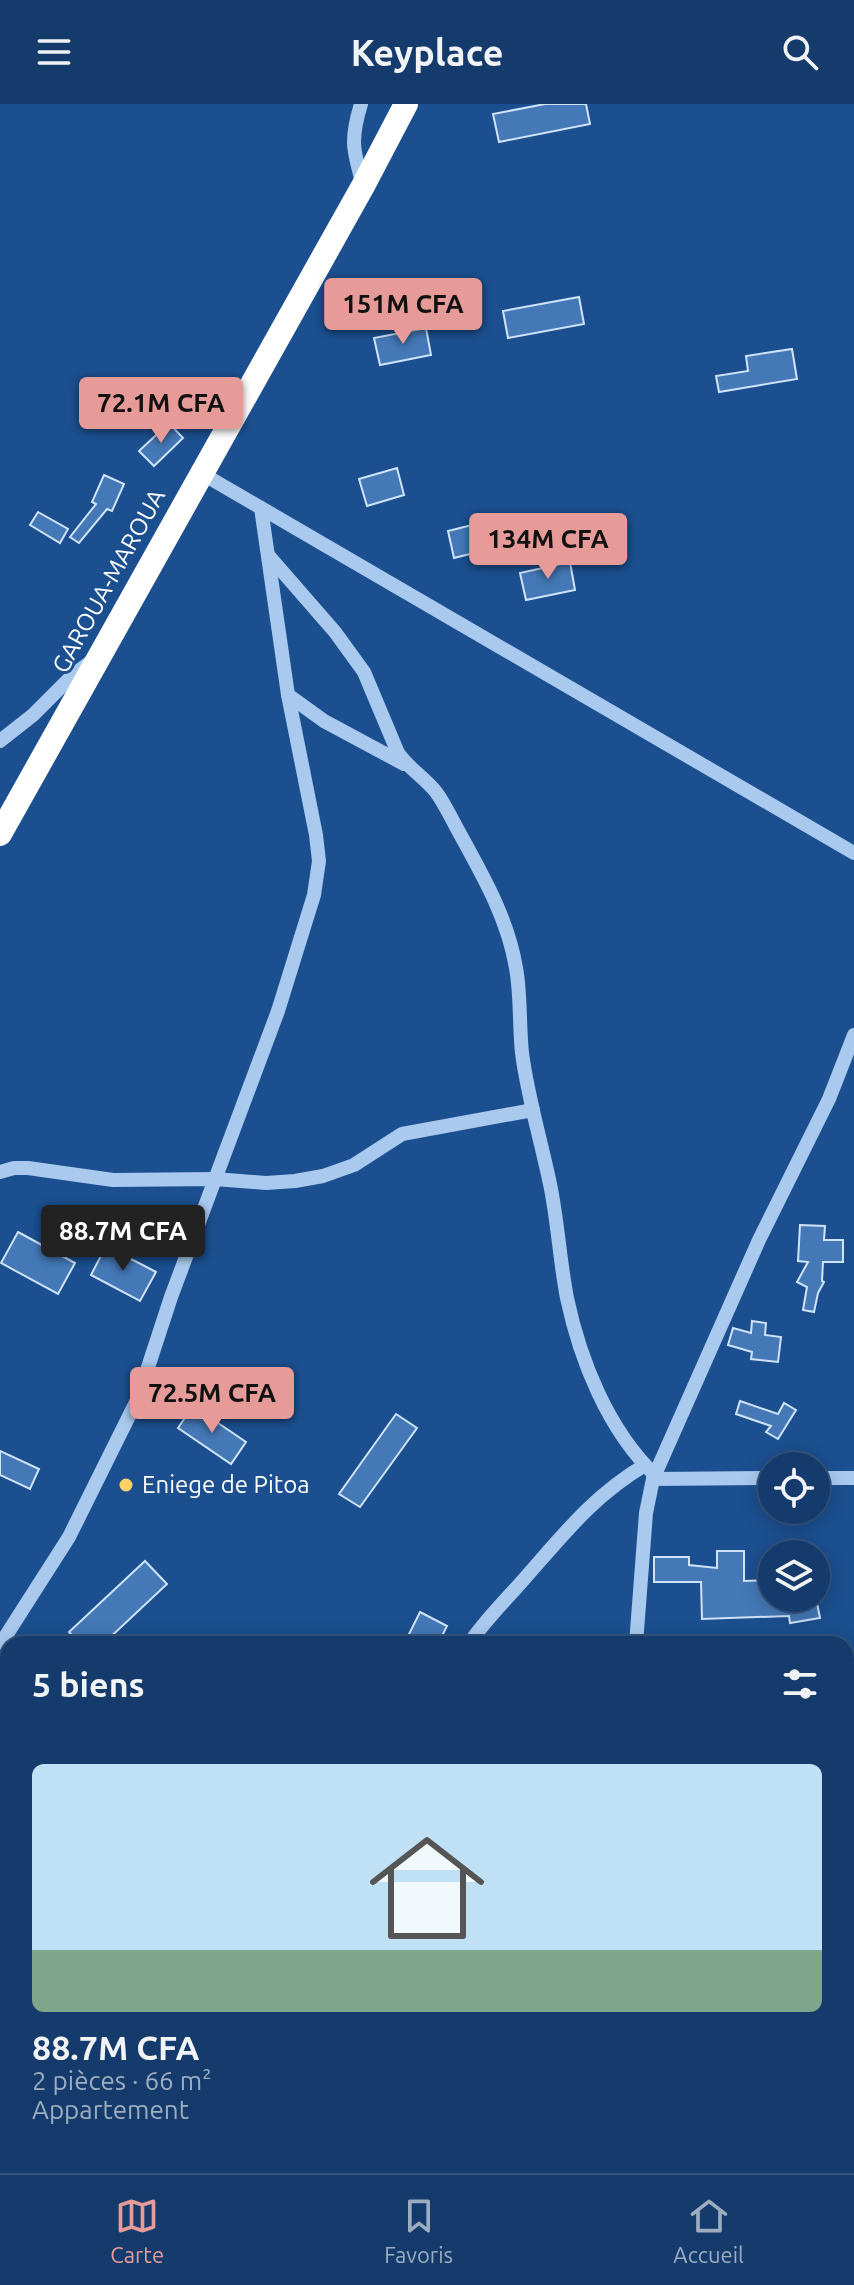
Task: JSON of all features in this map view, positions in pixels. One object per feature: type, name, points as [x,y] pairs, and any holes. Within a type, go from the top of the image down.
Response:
[{"type":"highway","name":"GAROUA-MAROUA","points":[[0,834],[406,104]]},
{"type":"street","points":[[361,104],[353,129],[352,145],[363,186]]},
{"type":"street","points":[[201,473],[854,853]]},
{"type":"street","points":[[6,1636],[69,1537],[138,1398],[171,1297],[278,1011],[314,895],[319,861],[316,835],[288,695],[261,508]]},
{"type":"street","points":[[268,555],[335,632],[364,672],[388,731],[406,765]]},
{"type":"street","points":[[0,741],[33,715],[73,675],[99,656]]},
{"type":"street","points":[[288,695],[324,721],[420,775],[438,795],[488,885],[500,912],[516,967],[522,1048],[551,1190],[567,1297],[576,1330],[610,1417],[635,1456],[651,1473]]},
{"type":"street","points":[[637,1636],[651,1473],[759,1240],[829,1099],[854,1035]]},
{"type":"street","points":[[0,1172],[28,1168],[113,1180],[215,1179],[266,1183],[323,1176],[354,1165],[402,1134],[533,1110]]},
{"type":"street","points":[[476,1636],[574,1522],[618,1481],[651,1473],[758,1477]]},
{"type":"street","points":[[830,1478],[854,1478]]},
{"type":"building","points":[[545,104],[586,104],[590,124],[499,142],[493,114]]},
{"type":"building","points":[[579,297],[584,324],[508,338],[503,311]]},
{"type":"building","points":[[426,328],[431,355],[380,365],[374,338]]},
{"type":"building","points":[[792,349],[797,379],[719,392],[716,376],[748,371],[746,356]]},
{"type":"building","points":[[169,423],[183,438],[154,466],[139,451]]},
{"type":"building","points":[[397,468],[404,495],[367,506],[359,479]]},
{"type":"building","points":[[104,475],[124,484],[112,511],[107,509],[79,543],[70,537],[96,504],[92,502]]},
{"type":"building","points":[[38,512],[68,529],[60,543],[30,525]]},
{"type":"building","points":[[484,522],[490,549],[454,558],[448,531]]},
{"type":"building","points":[[570,562],[575,590],[526,600],[520,573]]},
{"type":"building","points":[[800,1225],[825,1226],[824,1240],[843,1240],[843,1262],[823,1262],[824,1282],[814,1312],[803,1310],[807,1287],[797,1282],[808,1262],[798,1261]]},
{"type":"building","points":[[18,1232],[75,1263],[58,1294],[1,1263]]},
{"type":"building","points":[[106,1246],[156,1272],[140,1301],[91,1275]]},
{"type":"building","points":[[752,1321],[766,1323],[765,1335],[781,1337],[778,1362],[751,1359],[752,1352],[728,1345],[733,1328],[751,1333]]},
{"type":"building","points":[[740,1401],[778,1414],[784,1403],[796,1410],[778,1439],[766,1432],[771,1426],[736,1414]]},
{"type":"building","points":[[193,1406],[246,1442],[231,1464],[178,1428]]},
{"type":"building","points":[[396,1414],[417,1428],[360,1507],[339,1494]]},
{"type":"building","points":[[0,1451],[39,1469],[30,1489],[0,1475]]},
{"type":"building","points":[[717,1551],[744,1551],[744,1581],[758,1580],[758,1612],[819,1612],[820,1618],[790,1623],[789,1616],[702,1619],[701,1582],[654,1582],[654,1557],[689,1557],[689,1565],[717,1568]]},
{"type":"building","points":[[145,1561],[167,1584],[112,1636],[73,1636],[69,1632]]},
{"type":"building","points":[[420,1612],[447,1626],[442,1636],[408,1636]]},
{"type":"place","name":"Eniege de Pitoa","points":[[126,1485]]}]
